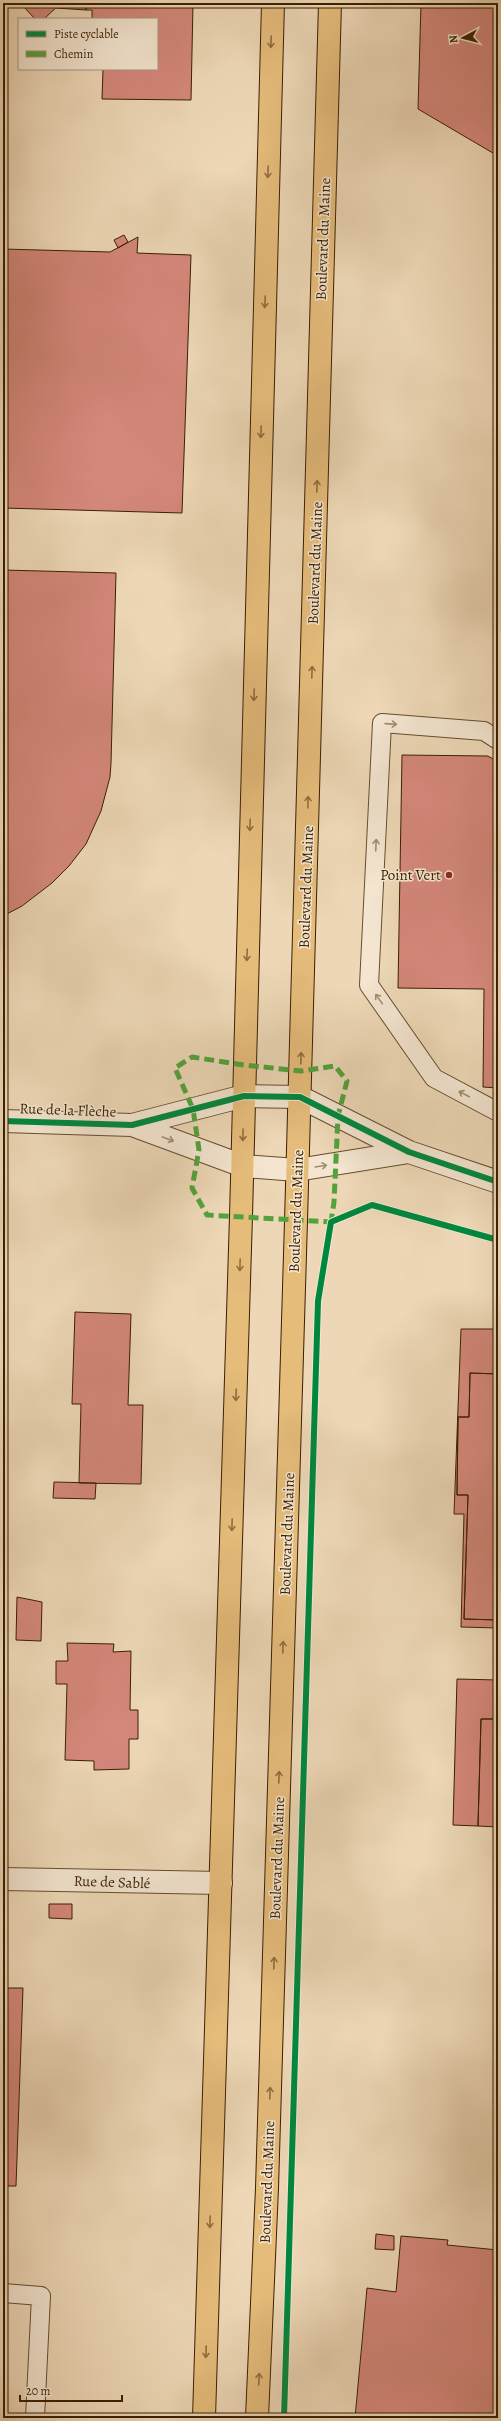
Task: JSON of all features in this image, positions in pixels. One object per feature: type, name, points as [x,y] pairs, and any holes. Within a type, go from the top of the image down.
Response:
[{"type":"main road","points":[[204,2418],[244,1096],[272,3]]},
{"type":"main road","name":"Boulevard du Maine","points":[[257,2418],[267,2180],[300,1096],[330,3]]},
{"type":"street","points":[[132,1125],[244,1096],[300,1096],[409,1152],[498,1182]]},
{"type":"street","name":"Rue de la Flèche","points":[[3,1121],[132,1125]]},
{"type":"street","points":[[132,1125],[242,1166],[297,1170],[409,1152]]},
{"type":"street","name":"Rue de Sablé","points":[[3,1878],[221,1884]]},
{"type":"lane","points":[[498,740],[484,731],[382,724],[369,985],[434,1078],[498,1112]]},
{"type":"lane","points":[[3,2293],[41,2296],[35,2418]]},
{"type":"building","points":[[3,3],[61,3],[45,18],[34,18],[23,6],[3,5]]},
{"type":"building","points":[[61,3],[86,3],[86,10],[56,8]]},
{"type":"building","points":[[86,3],[193,3],[191,100],[102,99],[103,70],[158,70],[158,18],[92,18],[92,10],[86,10]]},
{"type":"building","points":[[421,3],[498,3],[498,156],[418,109]]},
{"type":"building","points":[[124,235],[128,242],[118,248],[114,240]]},
{"type":"building","points":[[138,237],[137,253],[191,255],[182,513],[3,508],[3,249],[110,252]]},
{"type":"building","points":[[3,570],[116,573],[111,763],[110,777],[101,811],[86,844],[69,866],[52,883],[22,906],[3,916]]},
{"type":"building","name":"Point Vert","points":[[402,755],[488,756],[498,762],[498,1088],[483,1087],[484,989],[398,988]]},
{"type":"building","points":[[75,1312],[131,1314],[128,1405],[143,1405],[141,1484],[79,1483],[81,1404],[72,1404]]},
{"type":"building","points":[[461,1329],[498,1329],[498,1374],[470,1373],[469,1417],[458,1417],[457,1495],[468,1495],[464,1619],[498,1620],[498,1628],[461,1627],[464,1514],[454,1514]]},
{"type":"building","points":[[470,1373],[498,1374],[498,1620],[464,1619],[468,1495],[457,1495],[458,1417],[469,1417]]},
{"type":"building","points":[[54,1482],[96,1483],[95,1499],[53,1498]]},
{"type":"building","points":[[17,1597],[42,1602],[41,1641],[16,1640]]},
{"type":"building","points":[[67,1643],[114,1644],[113,1652],[131,1651],[130,1710],[138,1710],[138,1739],[129,1739],[129,1769],[94,1770],[94,1761],[65,1760],[67,1684],[56,1684],[56,1661],[68,1661]]},
{"type":"building","points":[[457,1679],[498,1680],[498,1719],[481,1719],[478,1826],[453,1825]]},
{"type":"building","points":[[481,1719],[498,1719],[498,1827],[478,1826]]},
{"type":"building","points":[[49,1904],[72,1904],[72,1919],[49,1918]]},
{"type":"building","points":[[3,1988],[23,1988],[16,2186],[3,2186]]},
{"type":"building","points":[[376,2234],[394,2236],[394,2250],[375,2249]]},
{"type":"building","points":[[401,2236],[448,2240],[447,2245],[498,2250],[498,2418],[355,2418],[367,2288],[396,2292]]},
{"type":"marked path","points":[[330,1223],[331,1222],[334,1202],[338,1116],[347,1081],[335,1066],[301,1071],[244,1065],[192,1057],[175,1068],[193,1109],[199,1150],[192,1188],[207,1215],[331,1222]]},
{"type":"cycle path","points":[[3,1121],[132,1125],[244,1096],[300,1097],[409,1152],[498,1182]]},
{"type":"cycle path","points":[[284,2418],[318,1301],[331,1222],[372,1205],[498,1240]]},
{"type":"place","name":"Point Vert","points":[[449,875]]}]
